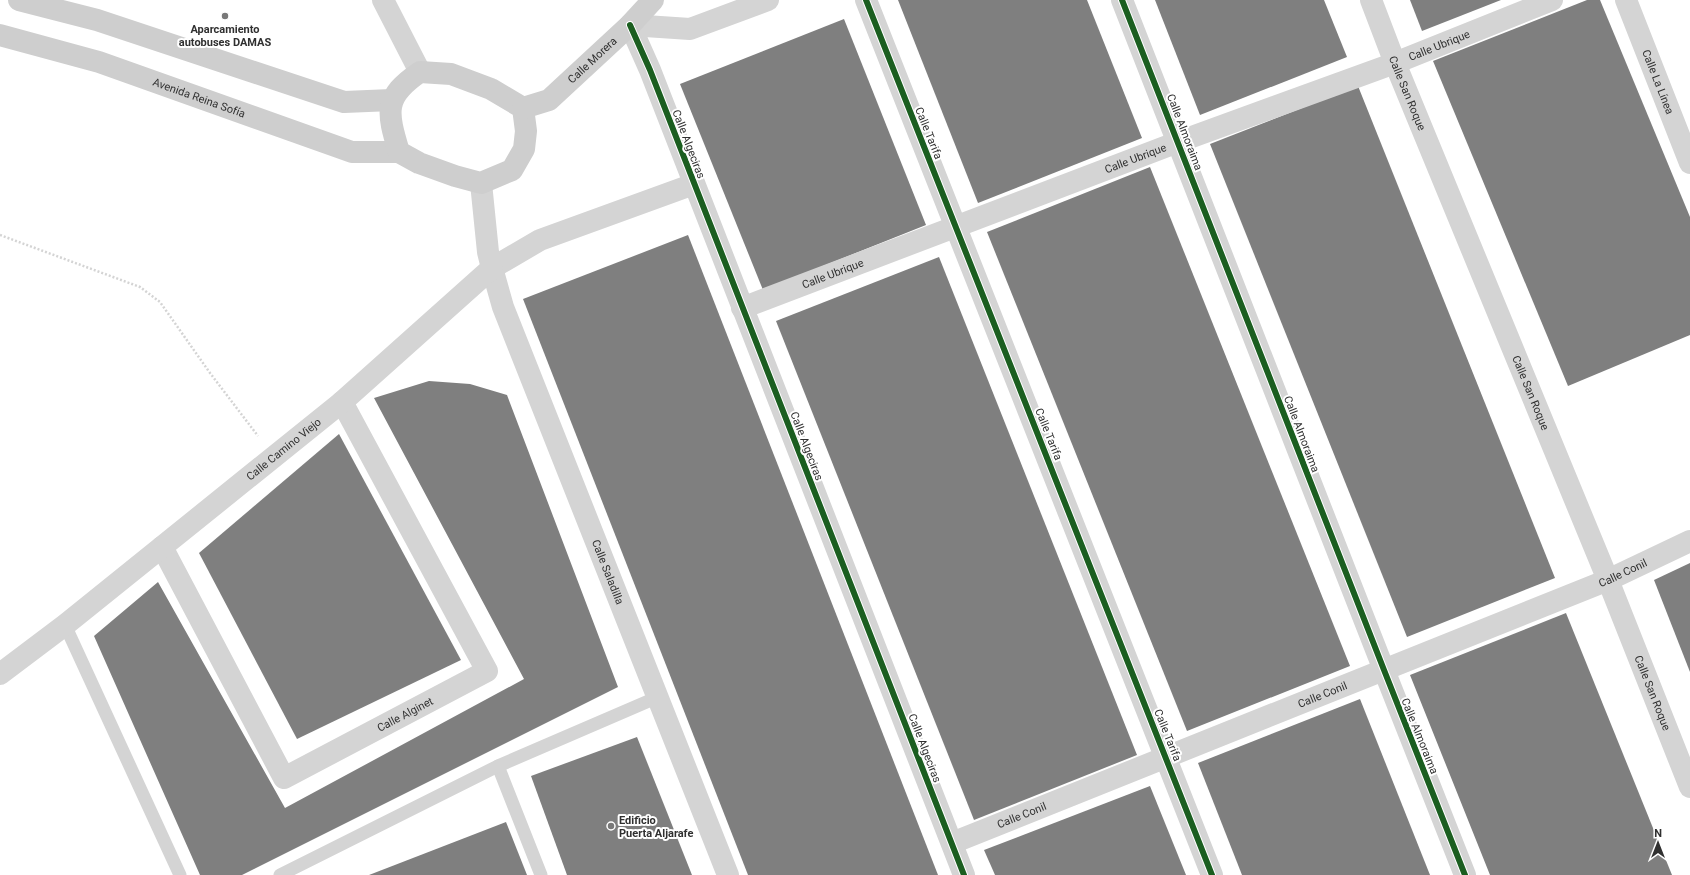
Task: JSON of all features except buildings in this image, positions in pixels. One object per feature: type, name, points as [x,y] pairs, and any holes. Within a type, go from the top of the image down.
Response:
[{"type":"street","points":[[19,0],[97,20],[344,102],[392,100]]},
{"type":"street","points":[[383,0],[420,72]]},
{"type":"street","name":"Calle Morera","points":[[523,108],[549,100],[630,25],[653,0]]},
{"type":"street","points":[[630,25],[690,29],[768,0]]},
{"type":"street","name":"Calle Tarifa","points":[[866,0],[1212,875]]},
{"type":"street","name":"Calle Almoraima","points":[[1122,0],[1465,875]]},
{"type":"street","name":"Calle San Roque","points":[[1370,0],[1608,580],[1690,787]]},
{"type":"street","name":"Calle Ubrique","points":[[742,308],[1178,142],[1395,63],[1552,0]]},
{"type":"street","name":"Calle La Línea","points":[[1626,0],[1690,163]]},
{"type":"street","name":"Calle Algeciras","points":[[630,25],[650,70],[964,875]]},
{"type":"street","name":"Avenida Reina Sofía","points":[[0,35],[99,62],[352,152],[399,152]]},
{"type":"street","points":[[420,72],[450,74],[491,89],[523,108],[526,131],[524,149],[512,170],[481,183],[426,166],[399,152],[390,125],[392,100],[403,83],[420,72]]},
{"type":"street","points":[[481,183],[488,252],[492,268]]},
{"type":"street","name":"Calle Camino Viejo","points":[[0,674],[65,625],[342,402],[492,268],[540,240],[694,184]]},
{"type":"street","name":"Calle Saladilla","points":[[492,268],[503,307],[728,875]]},
{"type":"street","name":"Calle Alginet","points":[[162,547],[284,778],[488,671],[342,402]]},
{"type":"street","name":"Calle Conil","points":[[952,843],[1608,580],[1690,542]]},
{"type":"lane","points":[[65,625],[180,875]]},
{"type":"lane","points":[[280,875],[294,872],[498,766],[658,697]]},
{"type":"lane","points":[[498,766],[542,875]]},
{"type":"path","points":[[0,235],[140,287],[160,302],[210,373],[274,457]]},
{"type":"cycle path","points":[[866,0],[1212,875]]},
{"type":"cycle path","points":[[1122,0],[1465,875]]},
{"type":"cycle path","points":[[630,25],[650,70],[964,875]]},
{"type":"place","name":"Aparcamiento autobuses DAMAS","points":[[225,16]]},
{"type":"place","name":"Edificio Puerta Aljarafe","points":[[611,826]]}]
